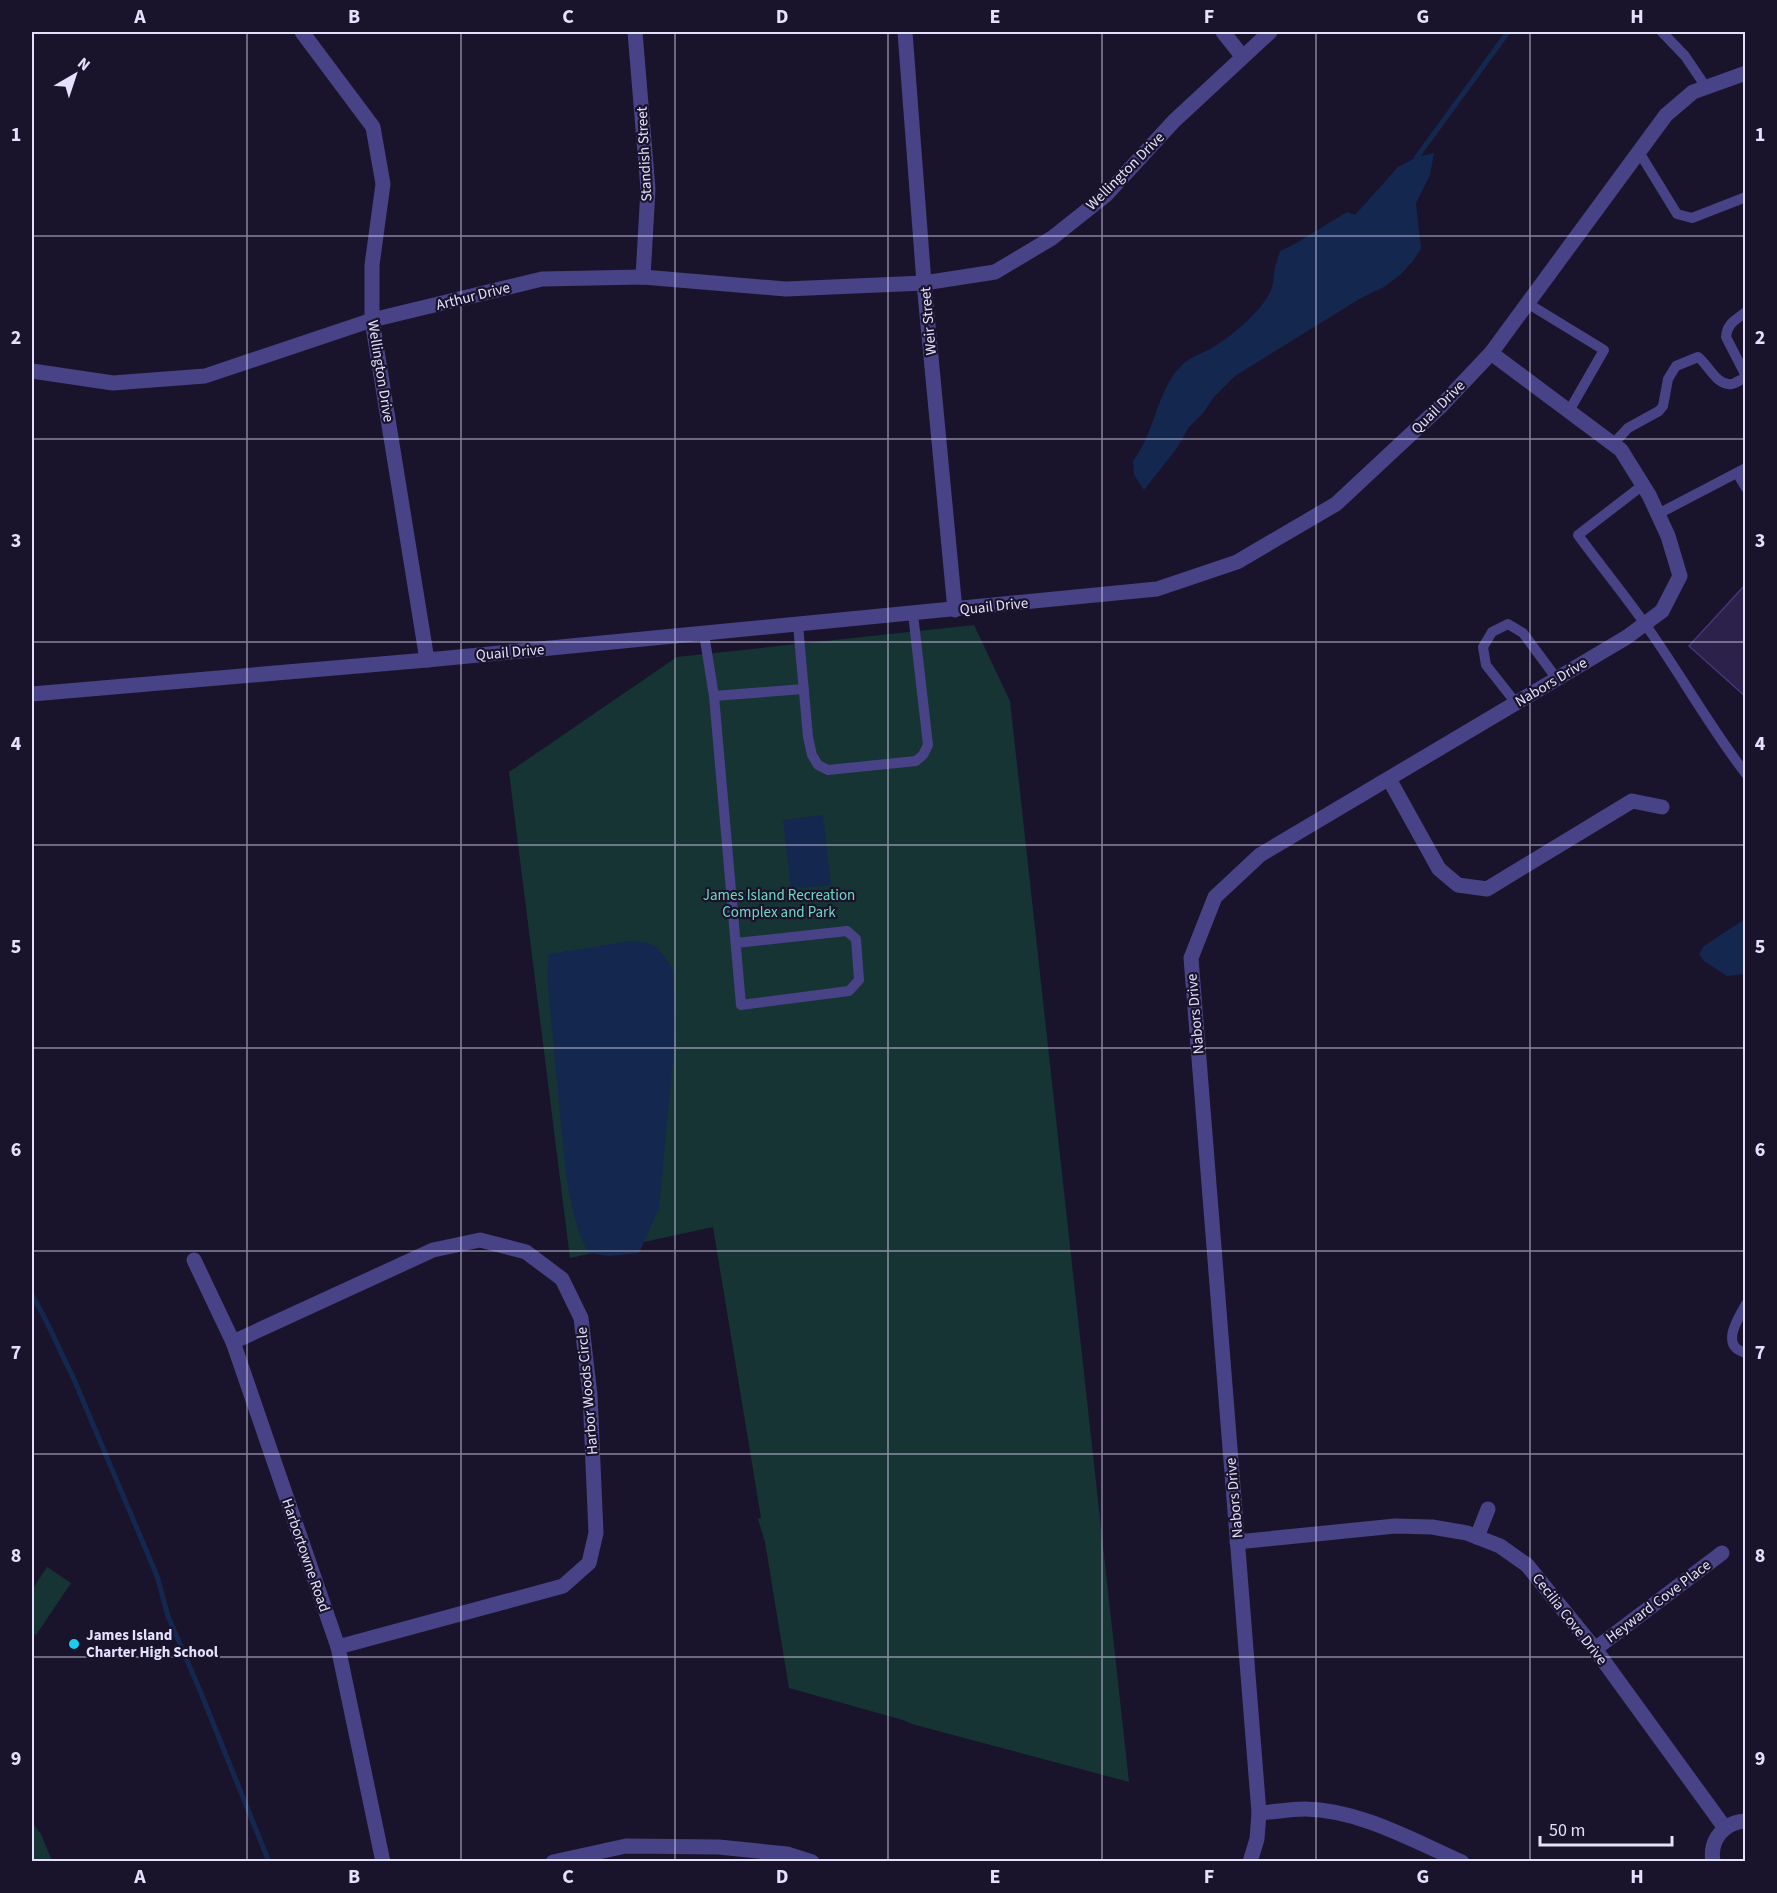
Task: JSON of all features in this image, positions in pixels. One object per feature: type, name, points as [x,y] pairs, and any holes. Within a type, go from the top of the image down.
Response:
[{"type":"street","name":"Wellington Drive","points":[[302,32],[373,127],[383,184],[372,265],[372,320],[427,660]]},
{"type":"street","name":"Standish Street","points":[[636,32],[648,189],[643,277]]},
{"type":"street","name":"Weir Street","points":[[905,32],[924,283],[955,610]]},
{"type":"street","points":[[1223,32],[1242,56]]},
{"type":"street","name":"Wellington Drive","points":[[924,283],[995,272],[1052,238],[1106,195],[1174,121],[1270,32]]},
{"type":"street","name":"Quail Drive","points":[[32,694],[427,660],[1157,589],[1237,562],[1336,504],[1440,407],[1491,353],[1666,115],[1693,92],[1746,73]]},
{"type":"street","name":"Arthur Drive","points":[[32,371],[113,383],[205,376],[372,320],[542,279],[643,277],[786,289],[924,283]]},
{"type":"street","name":"Nabors Drive","points":[[1250,1862],[1257,1839],[1259,1813],[1191,958],[1215,897],[1260,855],[1627,637],[1662,611],[1680,576],[1668,536],[1658,514],[1621,450],[1491,353]]},
{"type":"street","points":[[1389,778],[1439,869],[1458,885],[1487,889],[1632,801],[1662,807]]},
{"type":"street","name":"Harbor Woods Circle","points":[[232,1342],[433,1250],[480,1240],[526,1252],[562,1279],[581,1318],[590,1395],[596,1533],[589,1563],[563,1586],[338,1647]]},
{"type":"street","name":"Harbortowne Road","points":[[194,1260],[232,1342],[338,1647],[383,1862]]},
{"type":"street","points":[[1478,1537],[1488,1509]]},
{"type":"street","name":"Cecilia Cove Drive","points":[[1237,1542],[1395,1526],[1432,1527],[1467,1533],[1500,1546],[1527,1565],[1595,1648],[1725,1828]]},
{"type":"street","name":"Heyward Cove Place","points":[[1595,1648],[1722,1553]]},
{"type":"street","points":[[1259,1813],[1304,1809],[1336,1812],[1369,1822],[1462,1862]]},
{"type":"street","points":[[1713,1862],[1713,1845],[1718,1836],[1733,1823],[1746,1821]]},
{"type":"street","points":[[553,1862],[626,1846],[637,1846],[719,1847],[787,1854],[812,1862]]},
{"type":"lane","points":[[1662,32],[1685,56],[1707,87]]},
{"type":"lane","points":[[1639,152],[1677,214],[1692,218],[1746,197]]},
{"type":"lane","points":[[1527,303],[1604,350],[1569,411]]},
{"type":"lane","points":[[1613,444],[1628,428],[1659,411],[1663,406],[1668,378],[1676,366],[1698,357],[1723,384],[1732,384],[1746,377],[1726,337],[1726,331],[1730,323],[1746,312]]},
{"type":"lane","points":[[1658,514],[1741,471],[1746,488]]},
{"type":"lane","points":[[1643,485],[1578,535],[1645,624],[1690,690],[1724,746],[1746,774]]},
{"type":"lane","points":[[798,625],[808,737],[812,755],[818,765],[828,770],[916,761],[923,755],[928,745],[913,614]]},
{"type":"lane","points":[[1516,704],[1486,665],[1483,647],[1492,632],[1508,624],[1523,633],[1557,679]]},
{"type":"lane","points":[[704,634],[714,696],[741,1005],[849,991],[859,980],[856,939],[847,931],[736,943]]},
{"type":"lane","points":[[714,696],[804,689]]},
{"type":"lane","points":[[1746,1304],[1731,1334],[1732,1343],[1739,1352],[1746,1353]]},
{"type":"green space","name":"James Island Recreation Complex and Park","points":[[974,625],[1010,701],[1129,1782],[912,1724],[789,1688],[765,1542],[758,1519],[761,1518],[713,1227],[570,1258],[509,772],[677,657]]},
{"type":"green space","points":[[47,1567],[71,1583],[36,1635],[32,1633],[32,1590]]},
{"type":"green space","points":[[32,1822],[41,1834],[52,1861],[32,1861]]},
{"type":"water","points":[[1434,153],[1430,175],[1416,203],[1421,249],[1412,262],[1384,287],[1361,298],[1235,376],[1189,427],[1177,448],[1144,490],[1134,475],[1133,461],[1146,438],[1172,377],[1180,367],[1229,336],[1255,313],[1272,287],[1280,251],[1347,212],[1355,215],[1398,167],[1417,157]]},
{"type":"water","points":[[823,815],[831,885],[791,889],[783,820]]},
{"type":"water","points":[[1745,919],[1745,974],[1727,976],[1704,961],[1699,954],[1704,946]]},
{"type":"water","points":[[630,941],[649,943],[656,947],[672,968],[676,1028],[659,1208],[639,1253],[609,1256],[589,1253],[580,1235],[572,1206],[566,1176],[547,977],[549,954]]},
{"type":"building","points":[[1746,584],[1746,697],[1689,646]]},
{"type":"waterway","points":[[1417,157],[1508,32]]},
{"type":"waterway","points":[[32,1295],[73,1377],[157,1576],[168,1616],[269,1862]]},
{"type":"place","name":"James Island Charter High School","points":[[74,1644]]}]
